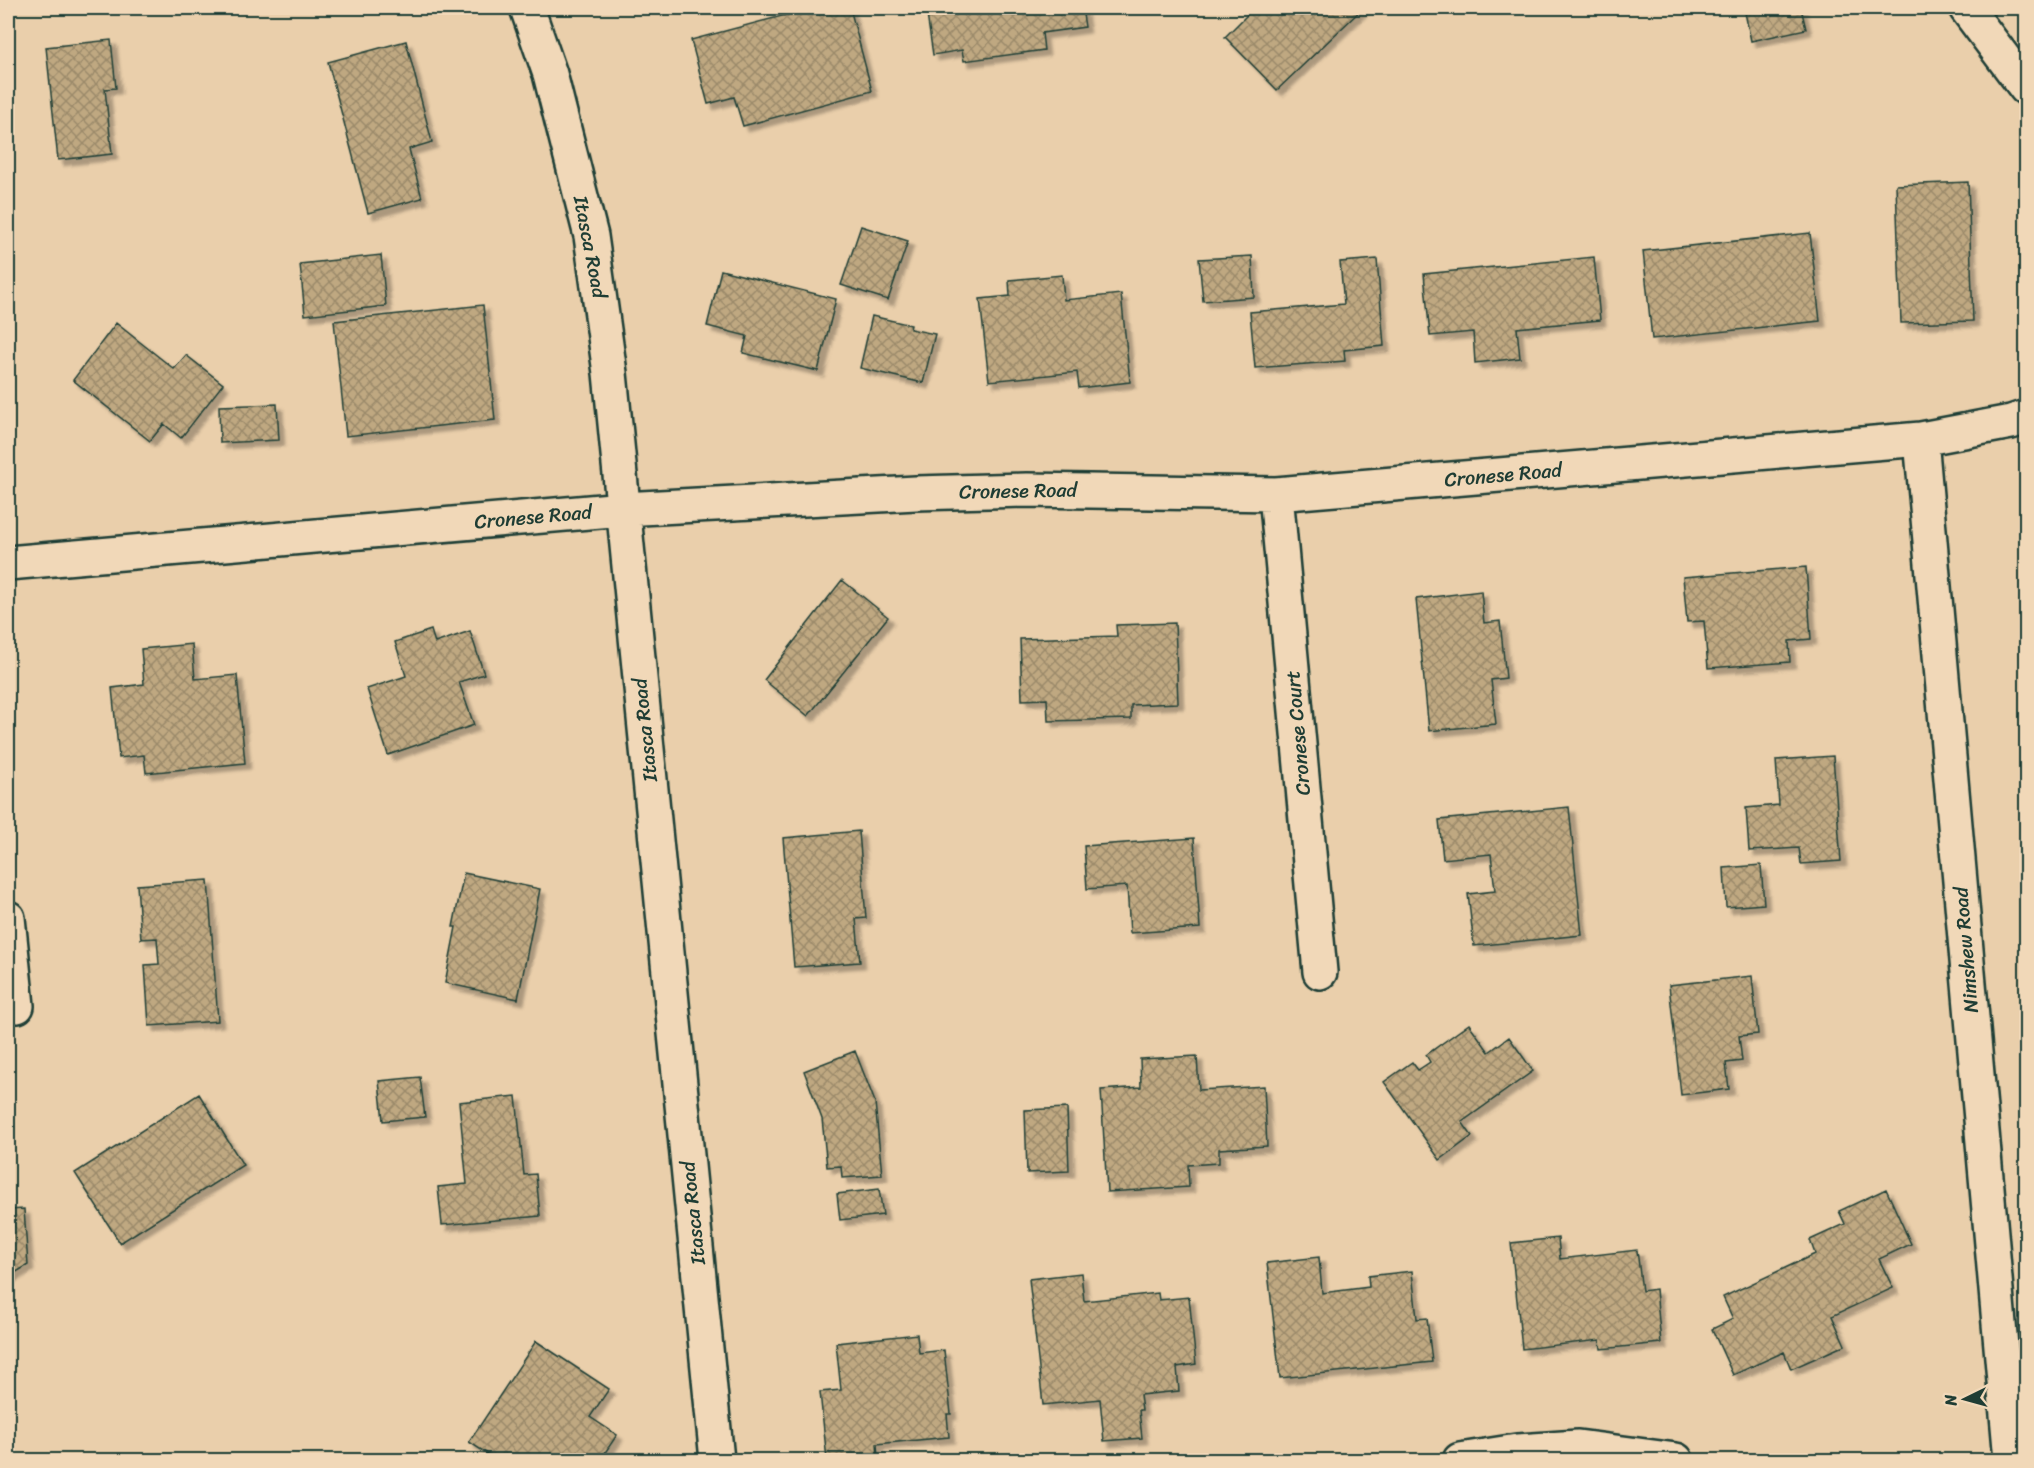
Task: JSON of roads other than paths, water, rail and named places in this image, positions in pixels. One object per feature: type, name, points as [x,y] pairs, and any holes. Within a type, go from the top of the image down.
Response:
[{"type":"street","name":"Itasca Road","points":[[527,8],[550,74],[591,236],[610,373],[717,1461]]},
{"type":"street","points":[[1966,8],[2026,88]]},
{"type":"street","name":"Cronese Road","points":[[8,563],[623,509],[915,493],[1028,490],[1276,494],[1921,439],[2011,422],[2026,417]]},
{"type":"street","name":"Nimshew Road","points":[[1921,439],[2011,1461]]},
{"type":"street","name":"Cronese Court","points":[[1276,494],[1320,972]]},
{"type":"street","points":[[8,918],[17,1006]]},
{"type":"street","points":[[1460,1461],[1517,1451],[1578,1447],[1676,1461]]}]
